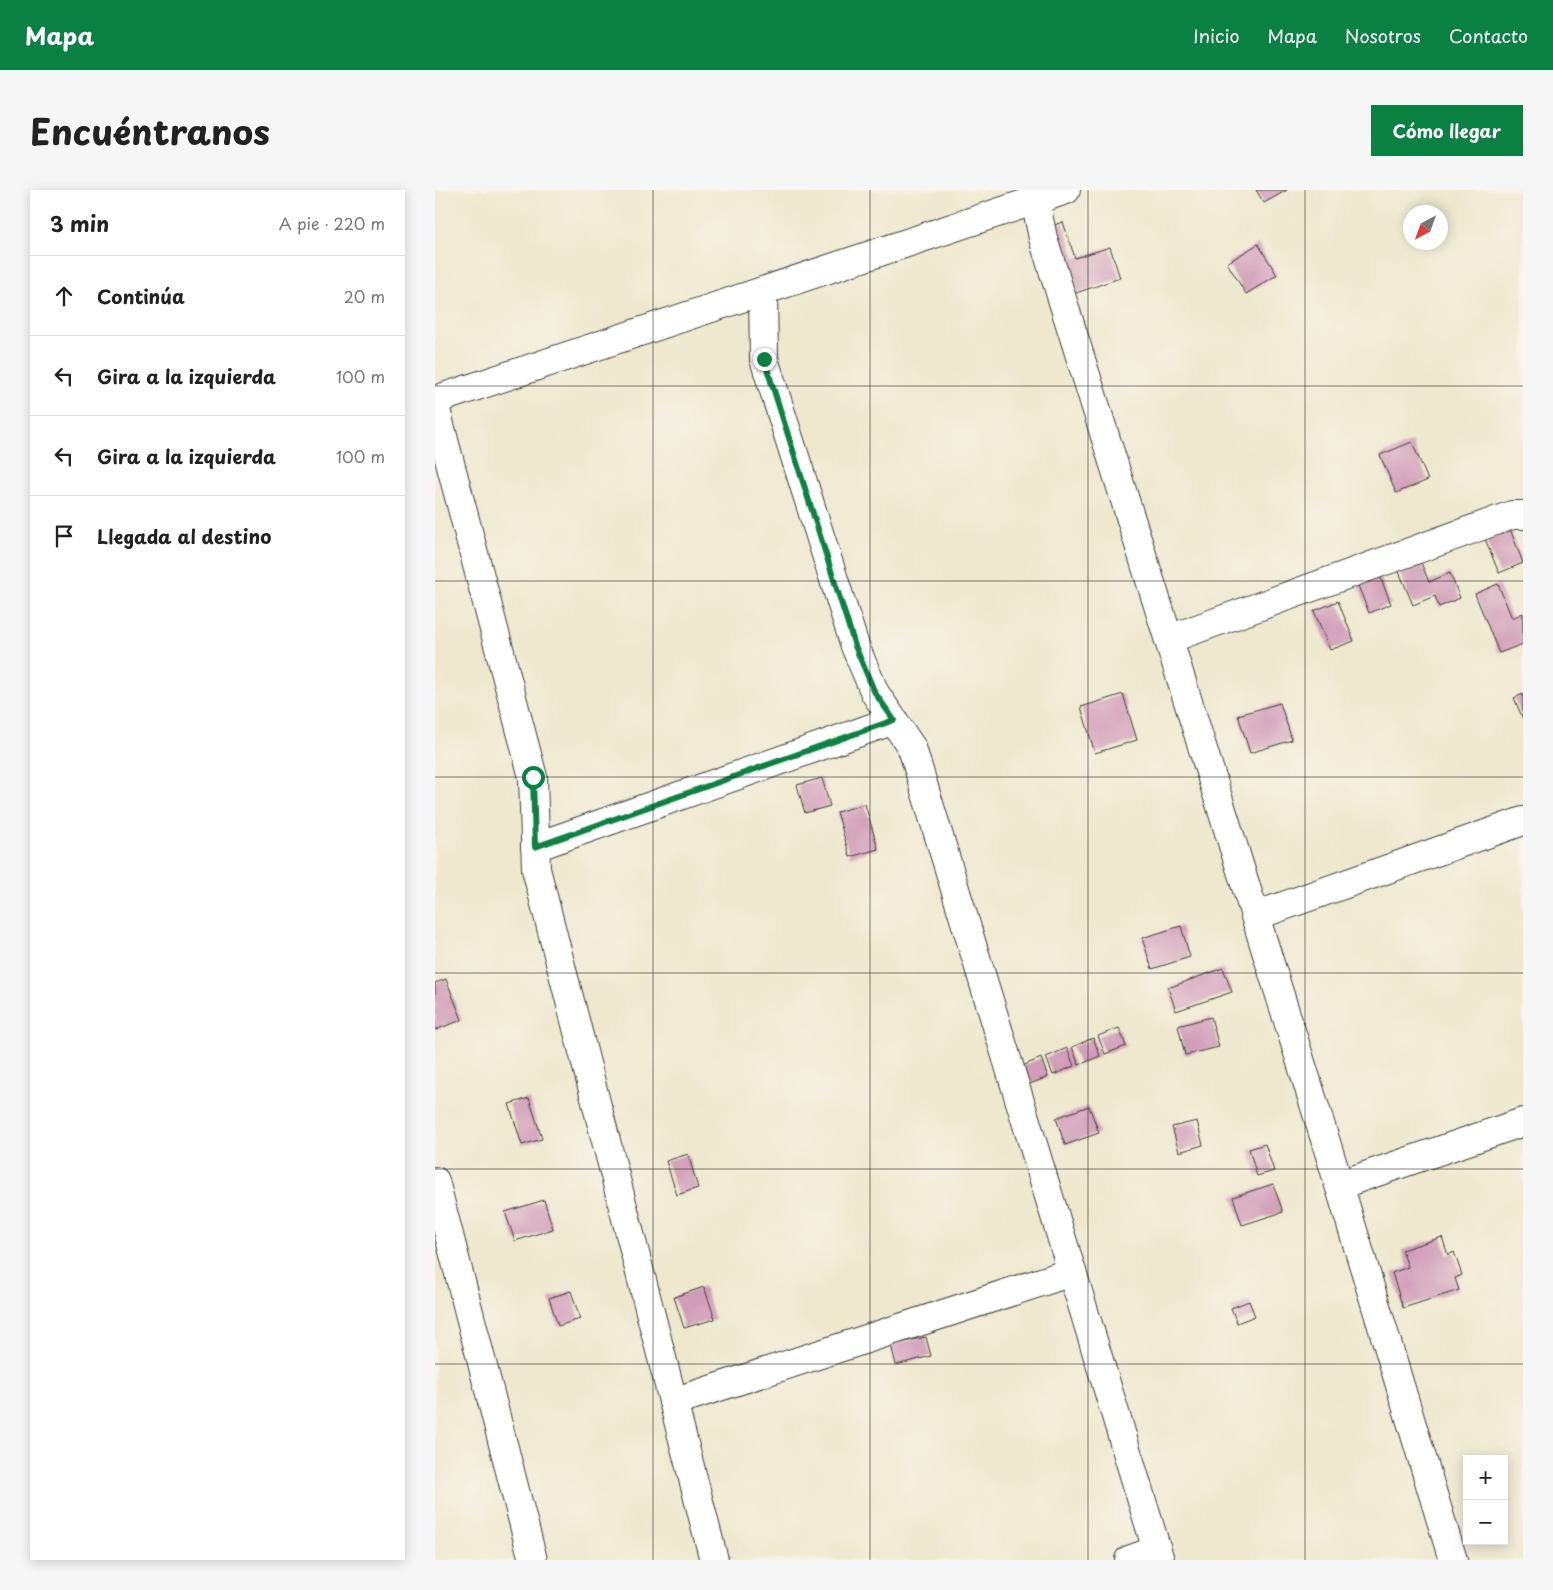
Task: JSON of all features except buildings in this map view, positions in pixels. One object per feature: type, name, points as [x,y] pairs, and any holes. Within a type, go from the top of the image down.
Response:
[{"type":"street","points":[[435,400],[763,291],[1034,195],[1066,190]]},
{"type":"street","points":[[1034,195],[1043,238],[1339,1185],[1453,1560]]},
{"type":"street","points":[[763,291],[764,359],[855,646],[875,693],[912,748],[1159,1555],[1129,1560]]},
{"type":"street","points":[[435,406],[533,777],[536,869],[714,1560]]},
{"type":"street","points":[[1169,639],[1512,515],[1523,515]]},
{"type":"street","points":[[535,847],[894,720]]},
{"type":"street","points":[[1255,916],[1523,821]]},
{"type":"street","points":[[1339,1185],[1523,1122]]},
{"type":"street","points":[[435,1181],[533,1560]]},
{"type":"street","points":[[673,1402],[1072,1272]]},
{"type":"route","points":[[533,777],[535,847],[894,720],[875,693],[855,646],[764,359]]}]
